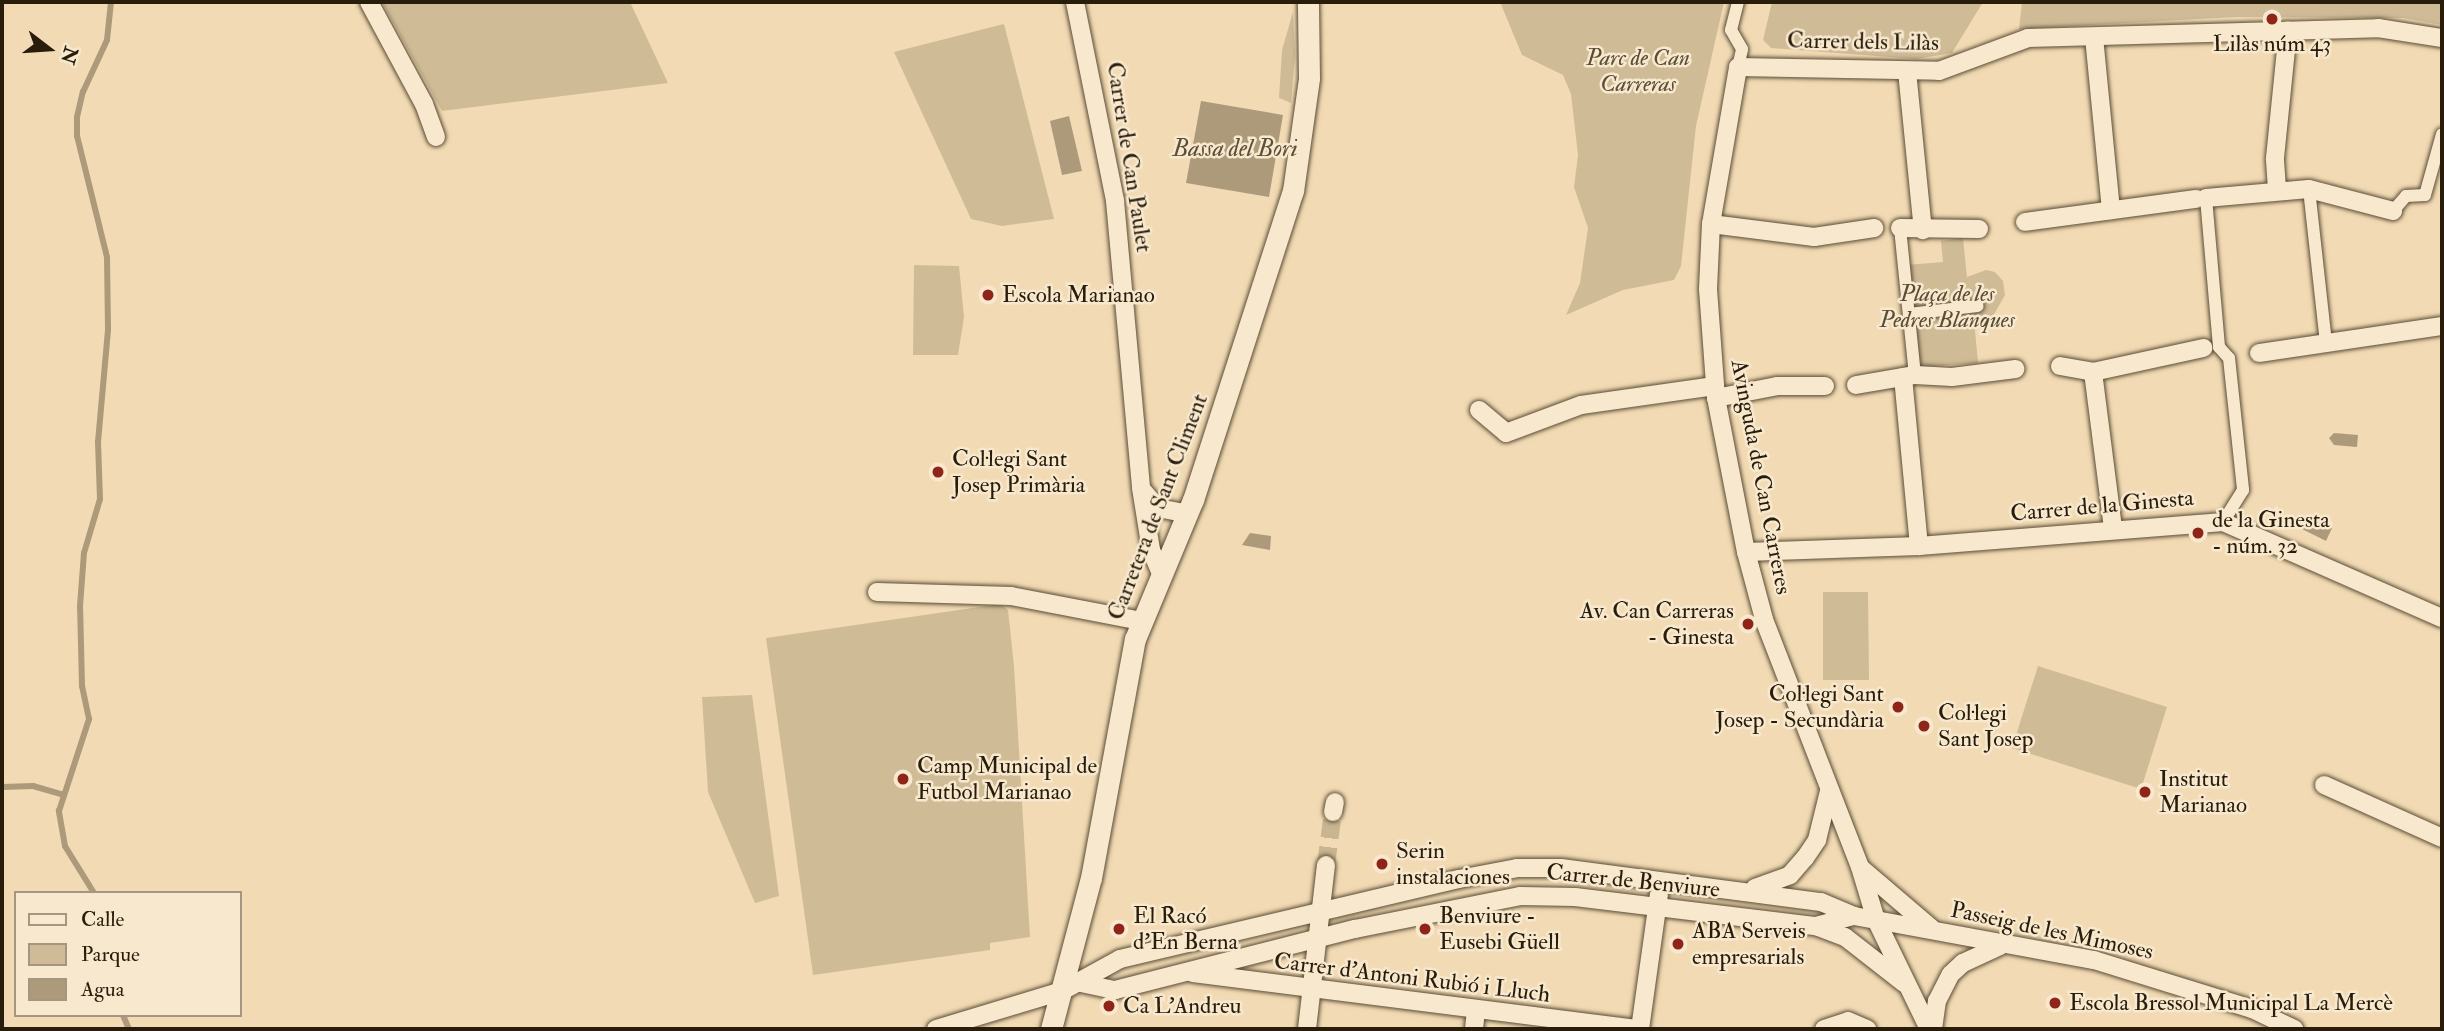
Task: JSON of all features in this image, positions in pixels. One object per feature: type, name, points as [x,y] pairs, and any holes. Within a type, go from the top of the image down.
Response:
[{"type":"street","points":[[369,2],[424,104],[436,137]]},
{"type":"street","name":"Carrer de Can Paulet","points":[[1075,2],[1115,201],[1141,488],[1152,550],[1160,571]]},
{"type":"street","name":"Carretera de Sant Climent","points":[[1051,1029],[1071,987],[1106,810],[1125,690],[1141,621],[1160,571],[1188,514],[1293,191],[1307,105],[1308,2]]},
{"type":"street","name":"Avinguda de Can Carreres","points":[[1738,2],[1731,30],[1742,49],[1711,224],[1708,289],[1715,392],[1746,552],[1764,619],[1860,867],[1876,920],[1931,1029]]},
{"type":"street","name":"Carrer dels Lilàs","points":[[1738,67],[1939,72],[2028,38],[2378,28],[2442,38]]},
{"type":"street","points":[[2277,189],[2275,158],[2288,31]]},
{"type":"street","points":[[2094,37],[2111,210]]},
{"type":"street","points":[[1907,71],[1923,230]]},
{"type":"street","points":[[2025,222],[2277,189],[2309,189],[2393,211],[2406,196],[2425,195],[2442,134]]},
{"type":"street","points":[[2309,189],[2326,343]]},
{"type":"street","points":[[2201,198],[2218,347],[2229,358],[2243,490],[2223,522]]},
{"type":"street","points":[[1711,224],[1814,237],[1874,228]]},
{"type":"street","points":[[1919,546],[1909,376],[1909,314],[1900,228],[1979,229]]},
{"type":"street","points":[[1909,314],[1978,306]]},
{"type":"street","points":[[2259,353],[2442,327]]},
{"type":"street","points":[[2060,366],[2093,372],[2203,348]]},
{"type":"street","points":[[1856,385],[1909,376],[1952,377],[2015,369]]},
{"type":"street","points":[[2093,372],[2113,529]]},
{"type":"street","points":[[1479,410],[1506,433],[1581,405],[1777,386],[1825,386]]},
{"type":"street","points":[[1141,488],[1158,508],[1188,514]]},
{"type":"street","name":"Carrer de la Ginesta","points":[[1746,552],[1919,546],[2223,522],[2442,618]]},
{"type":"street","points":[[877,592],[1012,596],[1141,621]]},
{"type":"street","points":[[2324,785],[2442,838]]},
{"type":"street","name":"Carrer de Benviure","points":[[1740,890],[1774,884],[1805,858],[1817,840],[1829,791]]},
{"type":"street","points":[[1307,1029],[1320,938],[1326,865]]},
{"type":"street","name":"Carrer de Benviure","points":[[936,1029],[1071,987],[1120,958],[1322,910],[1517,868],[1561,867],[1740,890],[1821,902],[1854,916],[1876,920]]},
{"type":"street","name":"Avinguda de Can Carreres","points":[[1860,867],[1913,917],[1940,933]]},
{"type":"street","points":[[1640,1029],[1660,879]]},
{"type":"street","name":"Carrer de Benviure","points":[[1071,987],[1115,990],[1320,938],[1520,896],[1658,906],[1816,926],[1854,916]]},
{"type":"street","name":"Passeig de les Mimoses","points":[[1876,920],[2000,946],[2094,960],[2160,978],[2252,1009],[2294,1029]]},
{"type":"street","name":"Avinguda de Can Carreres","points":[[1816,926],[1845,937],[1910,988]]},
{"type":"street","name":"Avinguda de Can Carreres","points":[[1931,1029],[1937,1001],[1951,974],[1963,963],[2000,946]]},
{"type":"street","name":"Carrer d'Antoni Rubió i Lluch","points":[[1185,972],[1312,991],[1634,1029]]},
{"type":"street","points":[[1474,1029],[1476,1010]]},
{"type":"street","points":[[1824,1029],[1848,1021],[1867,1029]]},
{"type":"green space","points":[[382,2],[630,2],[668,83],[442,111]]},
{"type":"green space","name":"Parc de Can Carreras","points":[[1500,2],[1724,2],[1696,126],[1681,266],[1674,280],[1623,290],[1566,315],[1580,283],[1588,228],[1574,187],[1578,155],[1571,94],[1563,75],[1522,55]]},
{"type":"green space","points":[[1772,2],[1983,2],[1952,53],[1916,59],[1771,48],[1763,40]]},
{"type":"green space","points":[[2022,2],[2442,2],[2442,25],[2403,18],[2235,17],[2019,29]]},
{"type":"green space","points":[[1293,12],[1295,55],[1291,103],[1279,98],[1282,50]]},
{"type":"green space","points":[[1004,24],[1054,219],[1002,226],[971,219],[894,52]]},
{"type":"green space","name":"Plaça de les Pedres Blanques","points":[[1963,238],[1967,277],[1986,270],[1995,272],[2003,281],[2005,295],[1992,318],[1975,330],[1978,363],[1917,367],[1906,265],[1943,262],[1941,241]]},
{"type":"green space","points":[[914,265],[959,266],[964,317],[958,355],[913,355]]},
{"type":"green space","points":[[1823,592],[1868,592],[1869,680],[1823,680]]},
{"type":"green space","name":"Camp Municipal de Futbol Marianao","points":[[1000,604],[1008,610],[1014,666],[1030,937],[990,943],[990,950],[813,975],[766,638]]},
{"type":"green space","points":[[2038,666],[2167,707],[2141,789],[2012,748]]},
{"type":"green space","points":[[752,695],[779,896],[755,903],[708,792],[702,697]]},
{"type":"water","name":"Bassa del Bori","points":[[1201,101],[1283,115],[1269,197],[1186,183]]},
{"type":"water","points":[[1069,116],[1082,171],[1062,175],[1050,121]]},
{"type":"water","points":[[2334,433],[2358,435],[2357,447],[2334,445],[2329,438]]},
{"type":"water","points":[[2307,517],[2332,528],[2326,541],[2302,529]]},
{"type":"water","points":[[1250,533],[1271,536],[1270,550],[1242,545]]},
{"type":"waterway","points":[[93,891],[65,846],[59,811],[89,719],[82,686],[80,606],[84,553],[100,499],[98,442],[108,329],[107,257],[77,136],[77,117],[83,92],[107,40],[111,2]]},
{"type":"waterway","points":[[2,787],[33,786],[64,795]]},
{"type":"waterway","points":[[124,1017],[129,1029]]},
{"type":"tunnel","points":[[1326,865],[1333,812]]},
{"type":"place","name":"Lilàs núm 43","points":[[2272,19]]},
{"type":"place","name":"Escola Marianao","points":[[988,295]]},
{"type":"place","name":"Col·legi Sant Josep Primària","points":[[938,472]]},
{"type":"place","name":"de la Ginesta - núm. 32","points":[[2198,533]]},
{"type":"place","name":"Av. Can Carreras - Ginesta","points":[[1748,624]]},
{"type":"place","name":"Col·legi Sant Josep - Secundària","points":[[1898,707]]},
{"type":"place","name":"Col·legi Sant Josep","points":[[1924,726]]},
{"type":"place","name":"Camp Municipal de Futbol Marianao","points":[[903,779]]},
{"type":"place","name":"Institut Marianao","points":[[2145,792]]},
{"type":"place","name":"Serin instalaciones","points":[[1382,864]]},
{"type":"place","name":"El Racó d'En Berna","points":[[1119,929]]},
{"type":"place","name":"Benviure - Eusebi Güell","points":[[1425,929]]},
{"type":"place","name":"ABA Serveis empresarials","points":[[1678,944]]},
{"type":"place","name":"Escola Bressol Municipal La Mercè","points":[[2055,1003]]},
{"type":"place","name":"Ca L'Andreu","points":[[1109,1006]]}]
